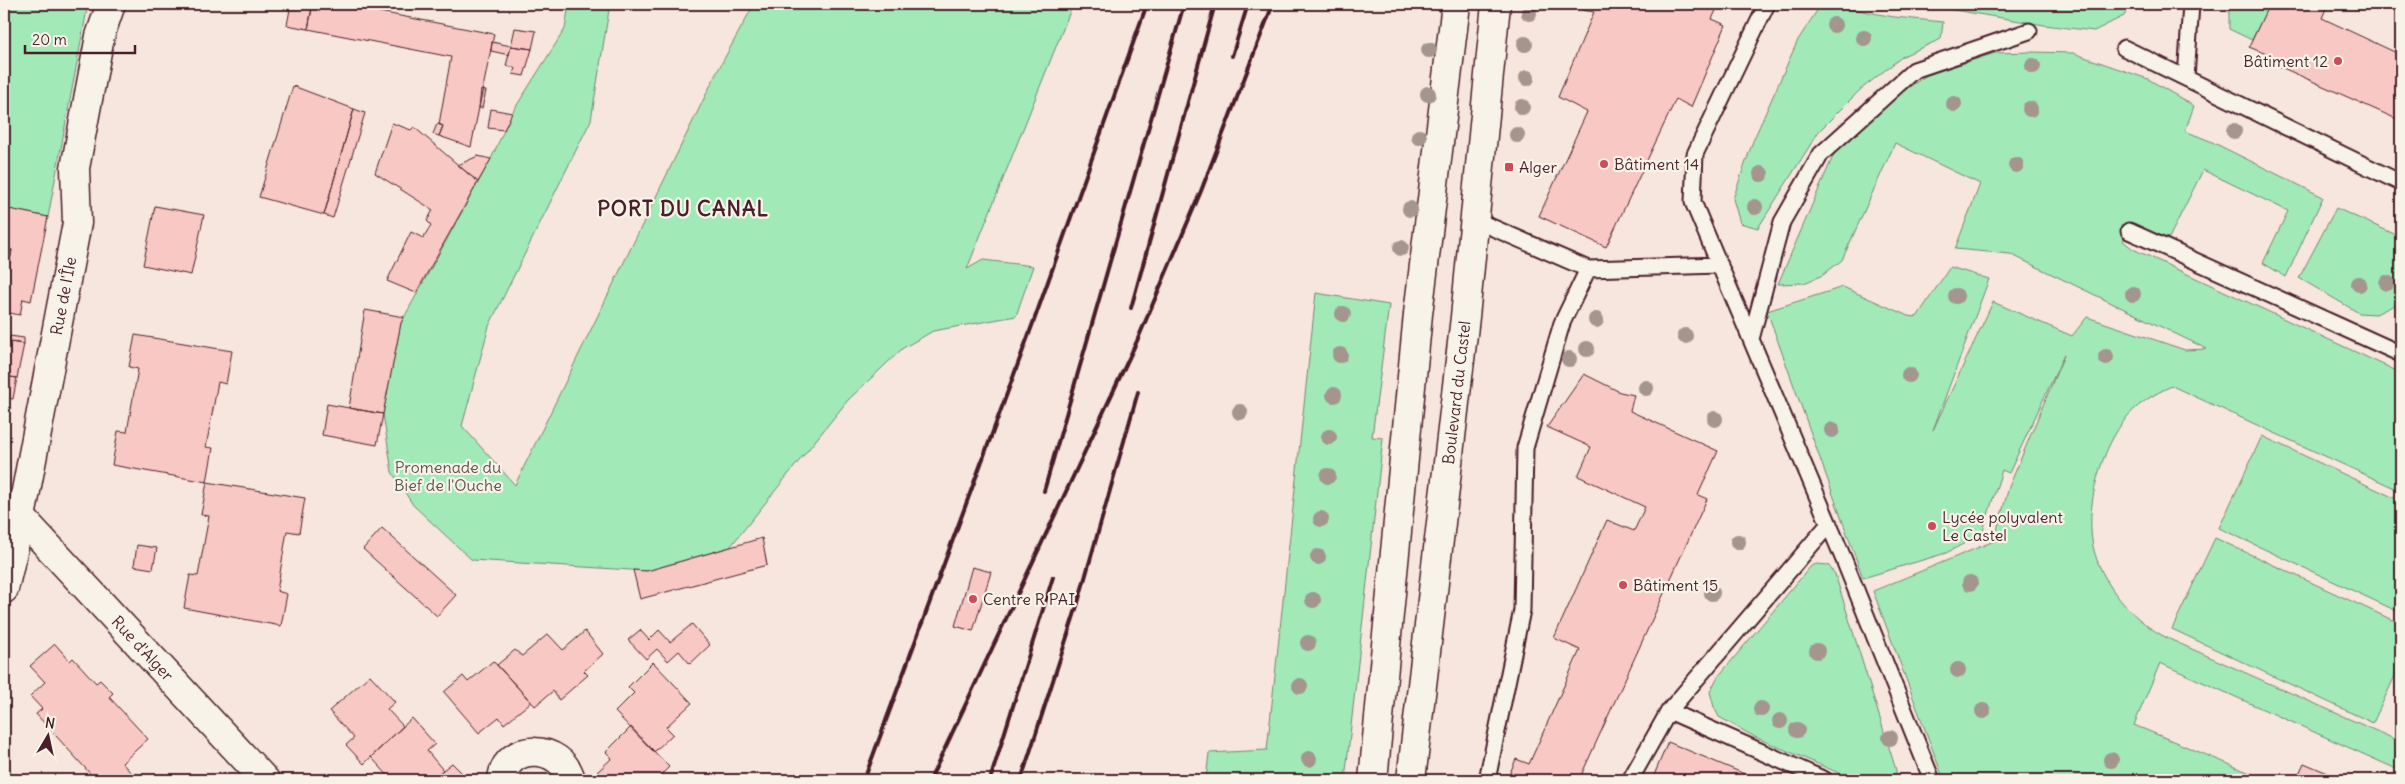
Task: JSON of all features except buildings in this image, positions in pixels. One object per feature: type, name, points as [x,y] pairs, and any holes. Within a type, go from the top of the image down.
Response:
[{"type":"main road","name":"Rue de l'Île","points":[[4,589],[21,517],[77,223],[75,168],[100,36],[110,4]]},
{"type":"main road","points":[[1373,780],[1419,305],[1456,4]]},
{"type":"main road","name":"Boulevard du Castel","points":[[1411,780],[1474,220],[1496,4]]},
{"type":"main road","name":"Rue d'Alger","points":[[21,517],[265,780]]},
{"type":"main road","points":[[502,780],[508,766],[516,758],[537,751],[549,753],[558,759],[566,768],[571,780]]},
{"type":"lane","points":[[1766,4],[1695,154],[1693,202],[1829,524],[1932,780]]},
{"type":"lane","points":[[2186,78],[2191,4]]},
{"type":"lane","points":[[1751,338],[1782,222],[1821,154],[1914,70],[2029,31]]},
{"type":"lane","points":[[2124,48],[2401,183]]},
{"type":"lane","points":[[1474,220],[1588,269],[1720,265]]},
{"type":"lane","points":[[2129,231],[2401,354]]},
{"type":"lane","points":[[1487,780],[1522,610],[1525,448],[1562,324],[1588,269]]},
{"type":"lane","points":[[1630,780],[1669,711],[1829,524]]},
{"type":"lane","points":[[1669,711],[1825,780]]},
{"type":"green space","points":[[4,4],[88,4],[48,217],[4,208]]},
{"type":"green space","name":"Promenade du Bief de l'Ouche","points":[[569,4],[610,4],[591,120],[489,326],[462,426],[515,485],[717,72],[754,4],[1073,4],[967,269],[983,260],[1033,266],[1016,316],[933,331],[903,348],[848,400],[730,547],[647,571],[472,560],[413,505],[392,472],[383,414],[401,323],[491,159],[512,113],[565,29]]},
{"type":"green space","points":[[1918,4],[2131,4],[2124,16],[2094,31],[2044,25]]},
{"type":"green space","points":[[2229,4],[2270,4],[2252,40],[2229,29]]},
{"type":"green space","points":[[1847,8],[1894,17],[1943,22],[1941,39],[1903,56],[1860,90],[1819,131],[1758,228],[1740,223],[1733,199],[1753,141],[1798,40],[1818,9]]},
{"type":"green space","points":[[1995,53],[2073,53],[2148,79],[2194,106],[2185,131],[2210,141],[2323,197],[2286,277],[2263,263],[2288,211],[2203,170],[2169,238],[2129,231],[2123,241],[2133,249],[2401,373],[2401,491],[2172,386],[2139,405],[2123,422],[2114,436],[2106,452],[2095,488],[2092,507],[2092,544],[2102,572],[2116,595],[2144,623],[2167,638],[2401,742],[2401,771],[2160,663],[2134,725],[2267,780],[1944,780],[1873,591],[1994,541],[2009,487],[2064,355],[2009,473],[2002,470],[1982,534],[1946,553],[1863,578],[1767,311],[1843,287],[1908,316],[1917,317],[1950,267],[1989,279],[1933,430],[1993,302],[2072,336],[2087,317],[2185,350],[2207,349],[2010,254],[1955,249],[1980,184],[1895,143],[1842,260],[1823,275],[1804,283],[1778,284],[1834,154],[1886,103],[1927,75]]},
{"type":"green space","points":[[2336,208],[2401,237],[2401,302],[2376,314],[2359,313],[2299,278]]},
{"type":"green space","points":[[1316,293],[1389,305],[1372,437],[1383,438],[1345,780],[1206,780],[1209,753],[1267,750]]},
{"type":"green space","points":[[2262,436],[2401,501],[2401,613],[2219,528]]},
{"type":"green space","points":[[2215,538],[2401,624],[2401,663],[2373,723],[2172,629]]},
{"type":"green space","points":[[1817,564],[1828,565],[1835,574],[1896,770],[1896,780],[1855,780],[1755,737],[1719,717],[1714,707],[1710,692],[1717,678],[1811,566]]},
{"type":"railway","points":[[864,780],[1036,315],[1147,4]]},
{"type":"railway","points":[[1044,491],[1184,4]]},
{"type":"railway","points":[[1131,308],[1215,4]]},
{"type":"railway","points":[[1232,56],[1248,4]]},
{"type":"railway","points":[[930,780],[1137,341],[1201,191],[1273,4]]},
{"type":"railway","points":[[1021,780],[1077,606],[1138,392]]},
{"type":"railway","points":[[990,780],[1053,577]]},
{"type":"place","name":"Bâtiment 12","points":[[2338,61]]},
{"type":"place","name":"Bâtiment 14","points":[[1604,164]]},
{"type":"place","name":"Alger","points":[[1509,167]]},
{"type":"place","name":"Lycée polyvalent Le Castel","points":[[1932,526]]},
{"type":"place","name":"Bâtiment 15","points":[[1623,585]]},
{"type":"place","name":"Centre R PAI","points":[[973,599]]},
{"type":"district","name":"PORT DU CANAL","points":[[683,208]]}]
